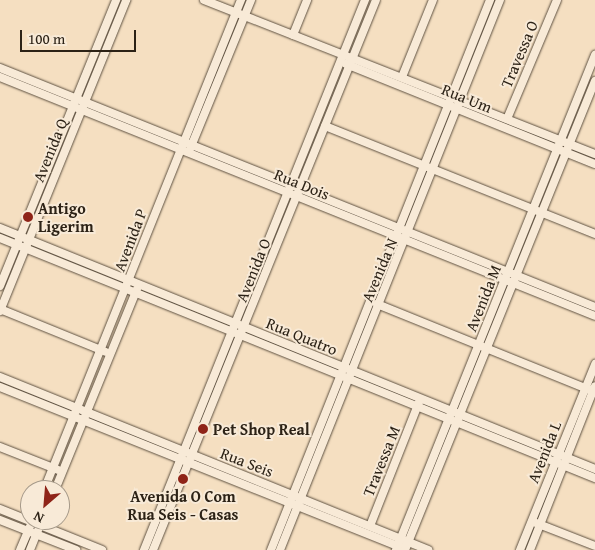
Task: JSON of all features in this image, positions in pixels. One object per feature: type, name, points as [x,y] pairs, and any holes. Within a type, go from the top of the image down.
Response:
[{"type":"street","name":"Avenida Q","points":[[0,286],[116,0]]},
{"type":"street","name":"Avenida Q","points":[[0,310],[126,0]]},
{"type":"street","name":"Rua Um","points":[[204,0],[332,52],[342,57],[349,66],[458,109],[559,145],[569,144],[595,154]]},
{"type":"street","name":"Avenida P","points":[[48,480],[130,281],[241,0]]},
{"type":"street","points":[[188,153],[251,0]]},
{"type":"street","points":[[293,35],[307,0]]},
{"type":"street","name":"Avenida O","points":[[144,550],[365,0]]},
{"type":"street","name":"Avenida O","points":[[153,550],[376,0]]},
{"type":"street","points":[[402,77],[433,0]]},
{"type":"street","name":"Avenida N","points":[[270,550],[341,371],[397,237],[490,0]]},
{"type":"street","name":"Avenida N","points":[[280,550],[350,375],[407,241],[500,0]]},
{"type":"street","name":"Travessa O","points":[[507,119],[556,0]]},
{"type":"street","points":[[107,22],[115,26]]},
{"type":"street","name":"Avenida M","points":[[452,421],[451,411],[595,55]]},
{"type":"street","name":"Rua Um","points":[[342,57],[353,57],[507,119],[559,145],[566,152],[595,164]]},
{"type":"street","name":"Rua Dois","points":[[0,68],[83,106],[182,146],[188,153],[595,316]]},
{"type":"street","name":"Rua Dois","points":[[0,77],[74,102]]},
{"type":"street","points":[[209,78],[218,81]]},
{"type":"street","name":"Avenida M","points":[[397,548],[405,540],[452,421],[459,414],[487,348],[595,81]]},
{"type":"street","points":[[325,126],[595,234]]},
{"type":"street","name":"Rua Dois","points":[[182,146],[192,145],[595,307]]},
{"type":"street","name":"Rua Quatro","points":[[0,228],[235,324],[350,375],[419,402],[459,414],[595,469]]},
{"type":"street","name":"Rua Quatro","points":[[0,238],[241,336],[341,371]]},
{"type":"street","name":"Avenida P","points":[[59,480],[138,284]]},
{"type":"street","points":[[370,301],[592,390]]},
{"type":"street","points":[[0,310],[110,353]]},
{"type":"street","name":"Avenida L","points":[[530,550],[592,390],[595,364]]},
{"type":"street","name":"Rua Seis","points":[[0,376],[76,409],[293,494],[428,550]]},
{"type":"street","name":"Rua Seis","points":[[0,386],[82,421],[406,550]]},
{"type":"street","name":"Avenida L","points":[[520,550],[558,454],[592,390]]},
{"type":"street","name":"Rua Quatro","points":[[419,402],[452,421],[595,478]]},
{"type":"street","name":"Travessa M","points":[[370,526],[419,402]]},
{"type":"street","points":[[0,447],[62,472]]},
{"type":"street","points":[[0,509],[20,516]]},
{"type":"street","points":[[0,520],[76,550]]},
{"type":"street","points":[[532,522],[595,546]]},
{"type":"street","points":[[30,550],[38,530]]},
{"type":"street","points":[[57,530],[102,550]]},
{"type":"street","points":[[20,550],[28,531]]},
{"type":"street","name":"Avenida M","points":[[405,540],[406,550]]},
{"type":"place","name":"Antigo Ligerim","points":[[28,217]]},
{"type":"place","name":"Pet Shop Real","points":[[203,429]]},
{"type":"place","name":"Avenida O Com Rua Seis - Casas","points":[[183,479]]}]
